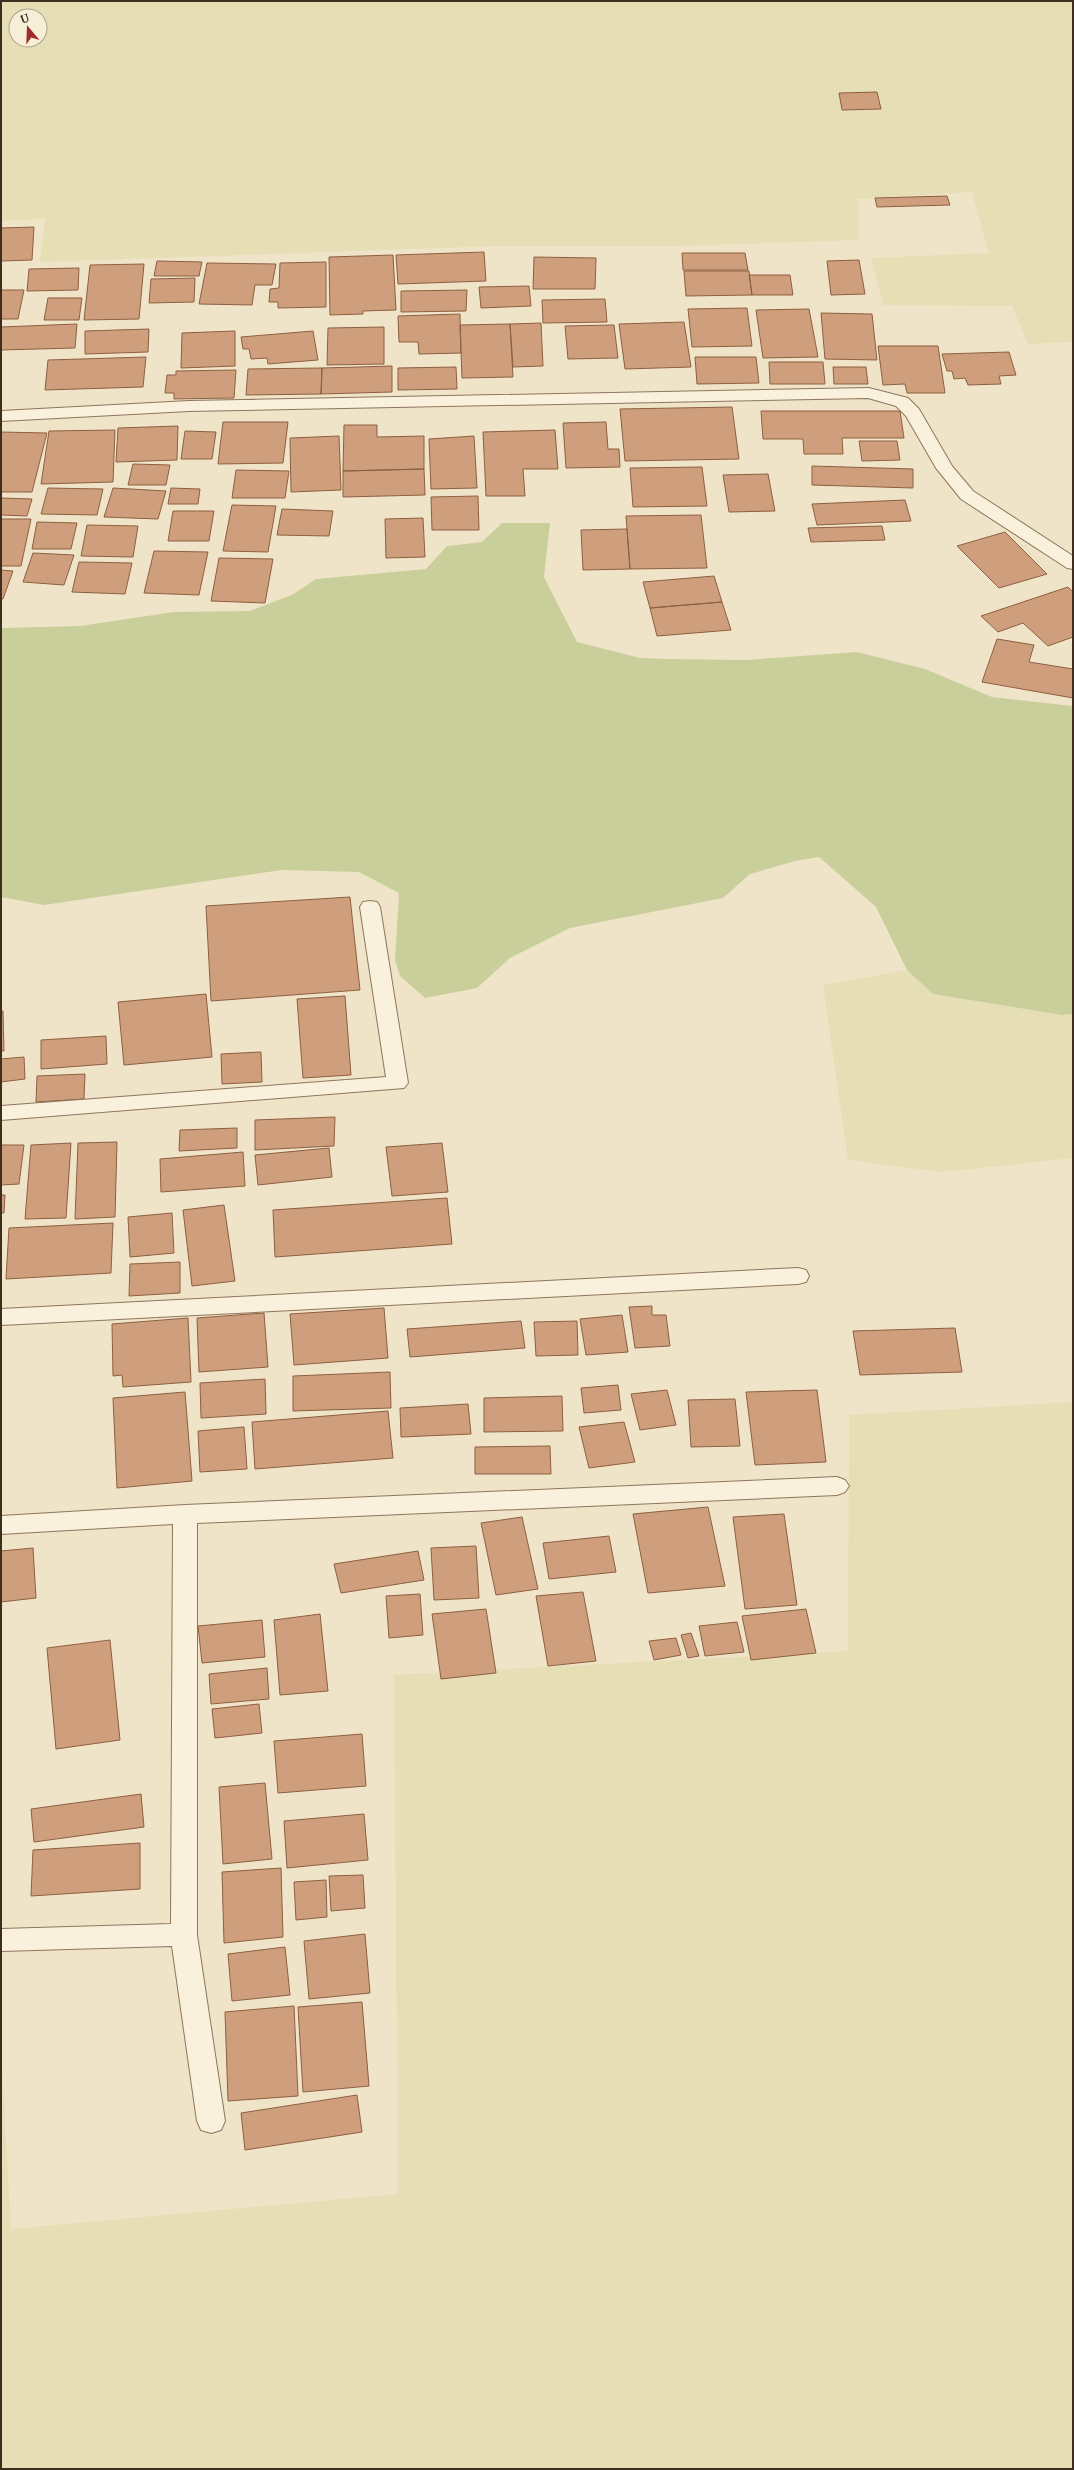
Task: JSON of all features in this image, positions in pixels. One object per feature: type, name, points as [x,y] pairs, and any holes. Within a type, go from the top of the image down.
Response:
[{"type":"street","points":[[1,416],[189,406],[869,393],[902,402],[913,413],[945,468],[967,495],[1073,564]]},
{"type":"street","points":[[1,1113],[397,1083],[370,907]]},
{"type":"street","points":[[1,1317],[798,1276]]},
{"type":"street","points":[[1,1525],[185,1514],[837,1486]]},
{"type":"street","points":[[185,1514],[184,1935],[211,2121]]},
{"type":"street","points":[[1,1940],[184,1935]]},
{"type":"shaded area","points":[[1,1],[1073,1],[1073,342],[1028,344],[1012,306],[883,305],[871,258],[989,253],[972,192],[858,199],[858,240],[679,246],[500,246],[40,262],[45,219],[1,221]]},
{"type":"shaded area","points":[[907,970],[933,994],[1062,1015],[1073,1014],[1073,1158],[942,1172],[848,1160],[823,985]]},
{"type":"shaded area","points":[[1073,1402],[1073,2469],[1,2469],[1,2049],[11,2229],[398,2194],[394,1675],[848,1651],[849,1415]]},
{"type":"green space","points":[[502,523],[550,523],[544,577],[577,642],[640,658],[667,659],[746,660],[857,652],[925,669],[992,697],[1073,706],[1073,1014],[1062,1015],[933,994],[907,970],[876,907],[819,857],[795,861],[750,874],[723,898],[570,928],[510,958],[477,988],[425,998],[400,976],[395,960],[399,893],[359,872],[282,870],[44,905],[1,897],[1,628],[80,626],[174,612],[249,611],[292,595],[316,579],[426,569],[447,546],[482,542]]},
{"type":"building","points":[[877,92],[881,109],[842,110],[839,93]]},
{"type":"building","points":[[947,196],[950,205],[877,207],[875,198]]},
{"type":"building","points":[[34,227],[32,260],[1,261],[1,228]]},
{"type":"building","points":[[484,252],[486,281],[398,284],[396,255]]},
{"type":"building","points":[[682,253],[745,253],[748,270],[683,270]]},
{"type":"building","points":[[393,255],[396,310],[363,311],[363,314],[330,315],[329,257]]},
{"type":"building","points":[[534,257],[596,258],[595,289],[533,289]]},
{"type":"building","points":[[859,260],[865,294],[831,295],[827,261]]},
{"type":"building","points":[[157,261],[202,262],[199,276],[154,276]]},
{"type":"building","points":[[326,262],[326,307],[278,308],[278,302],[269,302],[270,289],[279,288],[280,263]]},
{"type":"building","points":[[207,263],[276,264],[272,285],[255,285],[252,305],[199,304]]},
{"type":"building","points":[[144,264],[139,319],[84,320],[90,265]]},
{"type":"building","points":[[79,268],[78,290],[27,291],[29,269]]},
{"type":"building","points":[[684,271],[749,271],[752,295],[686,296]]},
{"type":"building","points":[[749,275],[790,275],[793,295],[752,295]]},
{"type":"building","points":[[195,278],[194,302],[149,303],[151,279]]},
{"type":"building","points":[[529,286],[531,306],[481,308],[479,287]]},
{"type":"building","points":[[1,290],[24,290],[18,319],[1,319]]},
{"type":"building","points":[[467,290],[466,311],[401,312],[401,291]]},
{"type":"building","points":[[48,298],[82,298],[79,320],[44,320]]},
{"type":"building","points":[[605,299],[607,322],[543,323],[542,300]]},
{"type":"building","points":[[747,308],[752,346],[692,347],[688,309]]},
{"type":"building","points":[[809,309],[818,357],[763,358],[756,310]]},
{"type":"building","points":[[821,313],[872,314],[877,360],[825,359]]},
{"type":"building","points":[[460,314],[461,353],[419,354],[418,342],[399,342],[398,316]]},
{"type":"building","points":[[684,322],[691,367],[625,369],[619,324]]},
{"type":"building","points":[[541,323],[543,366],[513,367],[510,324]]},
{"type":"building","points":[[77,324],[75,348],[1,350],[1,327]]},
{"type":"building","points":[[510,324],[513,377],[462,378],[460,325]]},
{"type":"building","points":[[614,325],[618,358],[568,359],[565,326]]},
{"type":"building","points":[[384,327],[384,364],[327,365],[328,328]]},
{"type":"building","points":[[149,329],[148,352],[85,354],[85,331]]},
{"type":"building","points":[[235,331],[235,366],[181,368],[182,333]]},
{"type":"building","points":[[313,331],[318,360],[268,364],[267,358],[251,359],[249,349],[243,349],[241,337]]},
{"type":"building","points":[[878,346],[938,346],[945,393],[907,393],[905,384],[883,385]]},
{"type":"building","points":[[1009,352],[1016,375],[999,376],[1001,384],[968,385],[965,378],[954,379],[952,371],[947,371],[942,354]]},
{"type":"building","points":[[146,357],[143,387],[45,390],[48,360]]},
{"type":"building","points":[[695,357],[756,357],[759,383],[697,384]]},
{"type":"building","points":[[769,362],[823,362],[825,384],[770,384]]},
{"type":"building","points":[[392,366],[392,392],[321,394],[322,368]]},
{"type":"building","points":[[456,367],[457,389],[398,390],[398,368]]},
{"type":"building","points":[[833,367],[866,367],[868,384],[834,384]]},
{"type":"building","points":[[322,368],[321,394],[246,395],[248,369]]},
{"type":"building","points":[[236,370],[234,398],[174,399],[174,393],[165,393],[167,375],[176,375],[176,371]]},
{"type":"building","points":[[732,407],[739,459],[625,461],[620,409]]},
{"type":"building","points":[[761,411],[900,411],[904,438],[842,438],[843,454],[804,454],[803,439],[763,439]]},
{"type":"building","points":[[223,422],[288,422],[283,463],[218,464]]},
{"type":"building","points":[[606,422],[608,449],[619,449],[620,467],[566,468],[563,423]]},
{"type":"building","points":[[344,425],[377,425],[377,437],[424,436],[424,469],[343,471]]},
{"type":"building","points":[[178,426],[177,460],[116,462],[118,428]]},
{"type":"building","points":[[115,430],[113,482],[41,484],[49,431]]},
{"type":"building","points":[[555,430],[558,469],[523,469],[525,496],[486,496],[483,432]]},
{"type":"building","points":[[185,431],[216,432],[212,459],[181,459]]},
{"type":"building","points":[[1,432],[47,433],[32,492],[1,492]]},
{"type":"building","points":[[339,436],[341,490],[291,492],[290,438]]},
{"type":"building","points":[[474,436],[477,488],[431,489],[429,439]]},
{"type":"building","points":[[859,441],[897,441],[900,460],[862,461]]},
{"type":"building","points":[[133,464],[170,465],[166,485],[128,485]]},
{"type":"building","points":[[812,466],[913,469],[913,488],[812,485]]},
{"type":"building","points":[[702,467],[707,506],[633,507],[630,468]]},
{"type":"building","points":[[424,469],[425,495],[343,497],[343,471]]},
{"type":"building","points":[[236,470],[289,471],[285,498],[232,498]]},
{"type":"building","points":[[768,474],[775,511],[729,512],[723,475]]},
{"type":"building","points":[[48,488],[103,489],[97,515],[41,514]]},
{"type":"building","points":[[113,488],[166,491],[158,519],[104,517]]},
{"type":"building","points":[[171,488],[200,489],[198,504],[168,504]]},
{"type":"building","points":[[478,496],[479,530],[432,530],[431,497]]},
{"type":"building","points":[[1,498],[32,499],[27,516],[1,515]]},
{"type":"building","points":[[905,500],[911,521],[817,525],[812,504]]},
{"type":"building","points":[[232,505],[276,506],[268,552],[223,551]]},
{"type":"building","points":[[282,509],[333,511],[329,536],[277,535]]},
{"type":"building","points":[[173,511],[214,511],[209,541],[168,541]]},
{"type":"building","points":[[701,515],[707,568],[630,569],[626,516]]},
{"type":"building","points":[[423,518],[425,557],[386,558],[385,519]]},
{"type":"building","points":[[1,519],[31,519],[21,566],[1,566]]},
{"type":"building","points":[[37,522],[77,523],[71,549],[32,549]]},
{"type":"building","points":[[87,525],[138,526],[133,557],[81,556]]},
{"type":"building","points":[[882,526],[885,540],[811,542],[808,528]]},
{"type":"building","points":[[627,529],[630,569],[583,570],[581,530]]},
{"type":"building","points":[[1005,532],[1047,574],[999,588],[957,546]]},
{"type":"building","points":[[154,551],[208,552],[199,595],[144,593]]},
{"type":"building","points":[[33,553],[74,555],[64,585],[23,582]]},
{"type":"building","points":[[219,558],[273,559],[265,603],[211,601]]},
{"type":"building","points":[[79,562],[132,563],[125,594],[72,592]]},
{"type":"building","points":[[1,570],[13,571],[3,599],[1,599]]},
{"type":"building","points":[[714,576],[722,602],[650,608],[643,582]]},
{"type":"building","points":[[1068,587],[1073,592],[1073,637],[1048,646],[1023,623],[998,632],[981,616]]},
{"type":"building","points":[[722,602],[731,630],[657,636],[650,608]]},
{"type":"building","points":[[997,639],[1034,645],[1029,662],[1073,669],[1073,698],[982,682]]},
{"type":"building","points":[[350,897],[360,990],[211,1001],[206,906]]},
{"type":"building","points":[[206,994],[212,1057],[124,1065],[118,1002]]},
{"type":"building","points":[[345,996],[351,1075],[303,1078],[297,999]]},
{"type":"building","points":[[1,1011],[3,1011],[4,1051],[1,1051]]},
{"type":"building","points":[[106,1036],[107,1064],[41,1069],[41,1040]]},
{"type":"building","points":[[261,1052],[262,1082],[222,1084],[221,1054]]},
{"type":"building","points":[[24,1057],[25,1079],[1,1082],[1,1059]]},
{"type":"building","points":[[85,1074],[84,1099],[36,1102],[37,1076]]},
{"type":"building","points":[[335,1117],[334,1146],[255,1150],[255,1120]]},
{"type":"building","points":[[237,1128],[237,1148],[179,1151],[180,1130]]},
{"type":"building","points":[[117,1142],[115,1217],[75,1219],[78,1143]]},
{"type":"building","points":[[71,1143],[66,1218],[25,1219],[31,1145]]},
{"type":"building","points":[[442,1143],[448,1192],[392,1196],[386,1147]]},
{"type":"building","points":[[1,1145],[24,1145],[19,1184],[1,1185]]},
{"type":"building","points":[[329,1148],[332,1177],[258,1185],[255,1155]]},
{"type":"building","points":[[243,1152],[245,1186],[161,1192],[160,1159]]},
{"type":"building","points":[[1,1195],[5,1195],[4,1213],[1,1213]]},
{"type":"building","points":[[447,1198],[452,1244],[275,1257],[273,1210]]},
{"type":"building","points":[[224,1205],[235,1281],[192,1286],[183,1210]]},
{"type":"building","points":[[172,1213],[174,1253],[130,1257],[128,1217]]},
{"type":"building","points":[[113,1223],[111,1273],[6,1279],[9,1228]]},
{"type":"building","points":[[180,1262],[180,1293],[129,1296],[130,1264]]},
{"type":"building","points":[[652,1306],[652,1315],[666,1315],[670,1346],[635,1348],[629,1307]]},
{"type":"building","points":[[384,1308],[388,1358],[294,1365],[290,1314]]},
{"type":"building","points":[[264,1313],[268,1367],[199,1372],[197,1318]]},
{"type":"building","points":[[622,1315],[628,1352],[586,1355],[580,1319]]},
{"type":"building","points":[[188,1318],[191,1382],[123,1387],[122,1375],[113,1376],[112,1324]]},
{"type":"building","points":[[521,1321],[525,1348],[410,1357],[407,1329]]},
{"type":"building","points":[[577,1321],[578,1355],[536,1356],[534,1322]]},
{"type":"building","points":[[955,1328],[962,1372],[860,1375],[853,1331]]},
{"type":"building","points":[[390,1372],[391,1408],[293,1411],[293,1376]]},
{"type":"building","points":[[265,1379],[266,1414],[201,1418],[200,1383]]},
{"type":"building","points":[[618,1385],[621,1410],[584,1413],[581,1388]]},
{"type":"building","points":[[667,1390],[676,1425],[640,1430],[631,1394]]},
{"type":"building","points":[[817,1390],[826,1462],[755,1465],[746,1392]]},
{"type":"building","points":[[185,1392],[192,1481],[117,1488],[113,1398]]},
{"type":"building","points":[[562,1396],[563,1431],[484,1432],[484,1398]]},
{"type":"building","points":[[735,1399],[740,1446],[691,1447],[688,1400]]},
{"type":"building","points":[[468,1404],[471,1434],[401,1437],[400,1408]]},
{"type":"building","points":[[388,1411],[393,1458],[255,1469],[252,1422]]},
{"type":"building","points":[[624,1422],[635,1462],[589,1468],[579,1427]]},
{"type":"building","points":[[244,1427],[247,1469],[200,1472],[198,1431]]},
{"type":"building","points":[[550,1446],[551,1474],[475,1474],[475,1447]]},
{"type":"building","points":[[708,1507],[725,1586],[648,1593],[633,1514]]},
{"type":"building","points":[[784,1514],[797,1605],[745,1609],[733,1517]]},
{"type":"building","points":[[522,1517],[538,1589],[496,1595],[481,1523]]},
{"type":"building","points":[[609,1536],[616,1572],[549,1579],[543,1543]]},
{"type":"building","points":[[476,1546],[479,1598],[434,1600],[431,1548]]},
{"type":"building","points":[[33,1548],[36,1598],[1,1602],[1,1551]]},
{"type":"building","points":[[418,1551],[424,1580],[341,1593],[334,1564]]},
{"type":"building","points":[[583,1592],[596,1661],[548,1666],[536,1596]]},
{"type":"building","points":[[420,1594],[423,1635],[389,1638],[386,1596]]},
{"type":"building","points":[[486,1609],[496,1673],[441,1679],[432,1614]]},
{"type":"building","points":[[806,1609],[816,1653],[751,1660],[742,1616]]},
{"type":"building","points":[[320,1614],[328,1691],[280,1695],[274,1620]]},
{"type":"building","points":[[262,1620],[265,1657],[202,1663],[198,1626]]},
{"type":"building","points":[[737,1622],[744,1652],[705,1656],[699,1626]]},
{"type":"building","points":[[691,1633],[699,1656],[688,1658],[681,1635]]},
{"type":"building","points":[[676,1638],[681,1655],[654,1660],[649,1641]]},
{"type":"building","points":[[110,1640],[120,1740],[56,1749],[47,1648]]},
{"type":"building","points":[[267,1668],[269,1699],[211,1704],[209,1674]]},
{"type":"building","points":[[259,1704],[262,1733],[215,1738],[212,1709]]},
{"type":"building","points":[[362,1734],[366,1786],[278,1793],[274,1741]]},
{"type":"building","points":[[265,1783],[272,1859],[223,1864],[219,1787]]},
{"type":"building","points":[[141,1794],[144,1827],[34,1842],[31,1809]]},
{"type":"building","points":[[364,1814],[368,1860],[287,1868],[284,1821]]},
{"type":"building","points":[[140,1843],[140,1889],[31,1896],[33,1850]]},
{"type":"building","points":[[281,1868],[283,1937],[224,1943],[222,1872]]},
{"type":"building","points":[[363,1875],[365,1908],[331,1911],[329,1876]]},
{"type":"building","points":[[326,1880],[327,1917],[296,1920],[294,1882]]},
{"type":"building","points":[[365,1934],[370,1993],[309,1999],[304,1941]]},
{"type":"building","points":[[285,1947],[290,1995],[232,2001],[228,1954]]},
{"type":"building","points":[[362,2002],[369,2086],[303,2092],[298,2007]]},
{"type":"building","points":[[294,2006],[298,2096],[228,2101],[225,2012]]},
{"type":"building","points":[[357,2095],[362,2132],[245,2150],[241,2113]]}]
